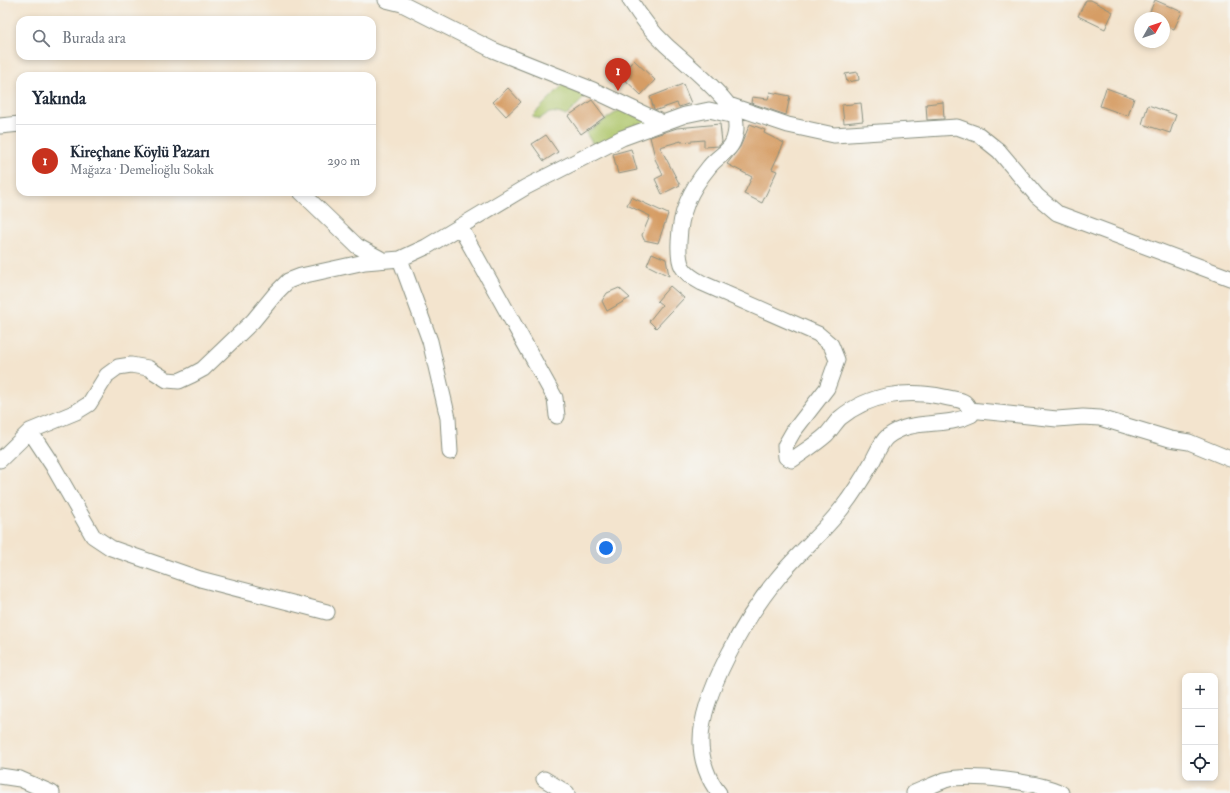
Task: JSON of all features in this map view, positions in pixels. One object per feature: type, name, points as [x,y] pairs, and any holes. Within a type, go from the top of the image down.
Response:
[{"type":"street","points":[[386,0],[402,4],[493,50],[593,90],[663,123]]},
{"type":"street","points":[[630,0],[638,13],[666,45],[710,85],[735,116],[735,138],[730,149],[709,166],[686,201],[681,217],[678,251],[681,265],[688,276],[818,334],[831,344],[838,360],[827,388],[793,432],[785,446],[786,457],[792,460],[826,434],[839,419],[850,411],[870,401],[888,396],[909,392],[961,400],[969,406],[971,415],[959,421],[900,428],[886,438],[849,499],[829,525],[798,555],[776,580],[754,609],[722,670],[703,724],[701,743],[705,765],[713,785],[719,793]]},
{"type":"street","points":[[726,104],[788,125],[834,134],[957,127],[979,135],[999,151],[1037,196],[1057,213],[1230,278]]},
{"type":"street","points":[[0,460],[30,431],[76,412],[89,404],[107,375],[118,367],[131,365],[148,368],[167,380],[179,381],[203,369],[253,321],[276,293],[288,282],[301,276],[365,262],[400,259],[426,248],[540,180],[622,138],[684,115],[709,110],[735,116]]},
{"type":"street","points":[[0,126],[16,124]]},
{"type":"street","points":[[305,196],[357,246],[383,260]]},
{"type":"street","points":[[460,227],[555,398],[557,416]]},
{"type":"street","points":[[400,259],[430,341],[448,418],[450,452]]},
{"type":"street","points":[[970,410],[1057,419],[1083,416],[1100,418],[1170,439],[1189,442],[1230,459]]},
{"type":"street","points":[[30,431],[53,466],[93,536],[111,548],[200,579],[327,612]]},
{"type":"street","points":[[0,776],[20,780],[52,793]]},
{"type":"street","points":[[914,793],[946,780],[965,778],[1019,782],[1051,788],[1061,793]]},
{"type":"street","points":[[544,779],[567,793]]},
{"type":"green space","points":[[564,84],[588,94],[566,116],[559,113],[549,113],[540,119],[532,116]]},
{"type":"green space","points":[[621,109],[652,123],[594,146],[586,133]]},
{"type":"building","points":[[1086,0],[1091,0],[1113,12],[1105,29],[1078,16]]},
{"type":"building","points":[[1155,0],[1182,12],[1174,29],[1170,27],[1170,12],[1150,12]]},
{"type":"building","points":[[634,60],[655,80],[641,95],[620,75]]},
{"type":"building","points":[[858,72],[859,80],[847,82],[845,74]]},
{"type":"building","points":[[683,84],[691,103],[679,107],[677,103],[657,110],[654,109],[650,97]]},
{"type":"building","points":[[508,88],[521,102],[506,116],[493,102]]},
{"type":"building","points":[[1106,88],[1134,98],[1128,116],[1100,106]]},
{"type":"building","points":[[770,92],[790,96],[786,115],[751,103],[752,97],[768,99]]},
{"type":"building","points":[[592,100],[605,117],[581,134],[568,116]]},
{"type":"building","points":[[943,102],[944,119],[927,120],[926,104]]},
{"type":"building","points":[[861,103],[863,121],[844,123],[842,105]]},
{"type":"building","points":[[1148,105],[1176,115],[1170,133],[1142,124]]},
{"type":"building","points":[[720,124],[722,142],[719,146],[704,147],[704,140],[681,141],[660,147],[680,185],[662,194],[655,179],[663,175],[654,157],[650,137],[677,128]]},
{"type":"building","points":[[750,124],[765,130],[764,133],[784,143],[772,169],[777,171],[762,203],[744,194],[752,177],[727,164],[740,147]]},
{"type":"building","points":[[546,135],[558,152],[544,161],[532,144]]},
{"type":"building","points":[[631,149],[637,170],[618,174],[613,154]]},
{"type":"building","points":[[631,197],[668,214],[658,243],[644,240],[642,235],[650,216],[627,205]]},
{"type":"building","points":[[652,253],[666,259],[669,276],[647,265]]},
{"type":"building","points":[[670,286],[684,298],[656,328],[649,321],[662,305],[657,301]]},
{"type":"building","points":[[619,288],[630,298],[607,311],[602,301],[607,293]]},
{"type":"place","name":"Kireçhane Köylü Pazarı","points":[[618,91]]}]
